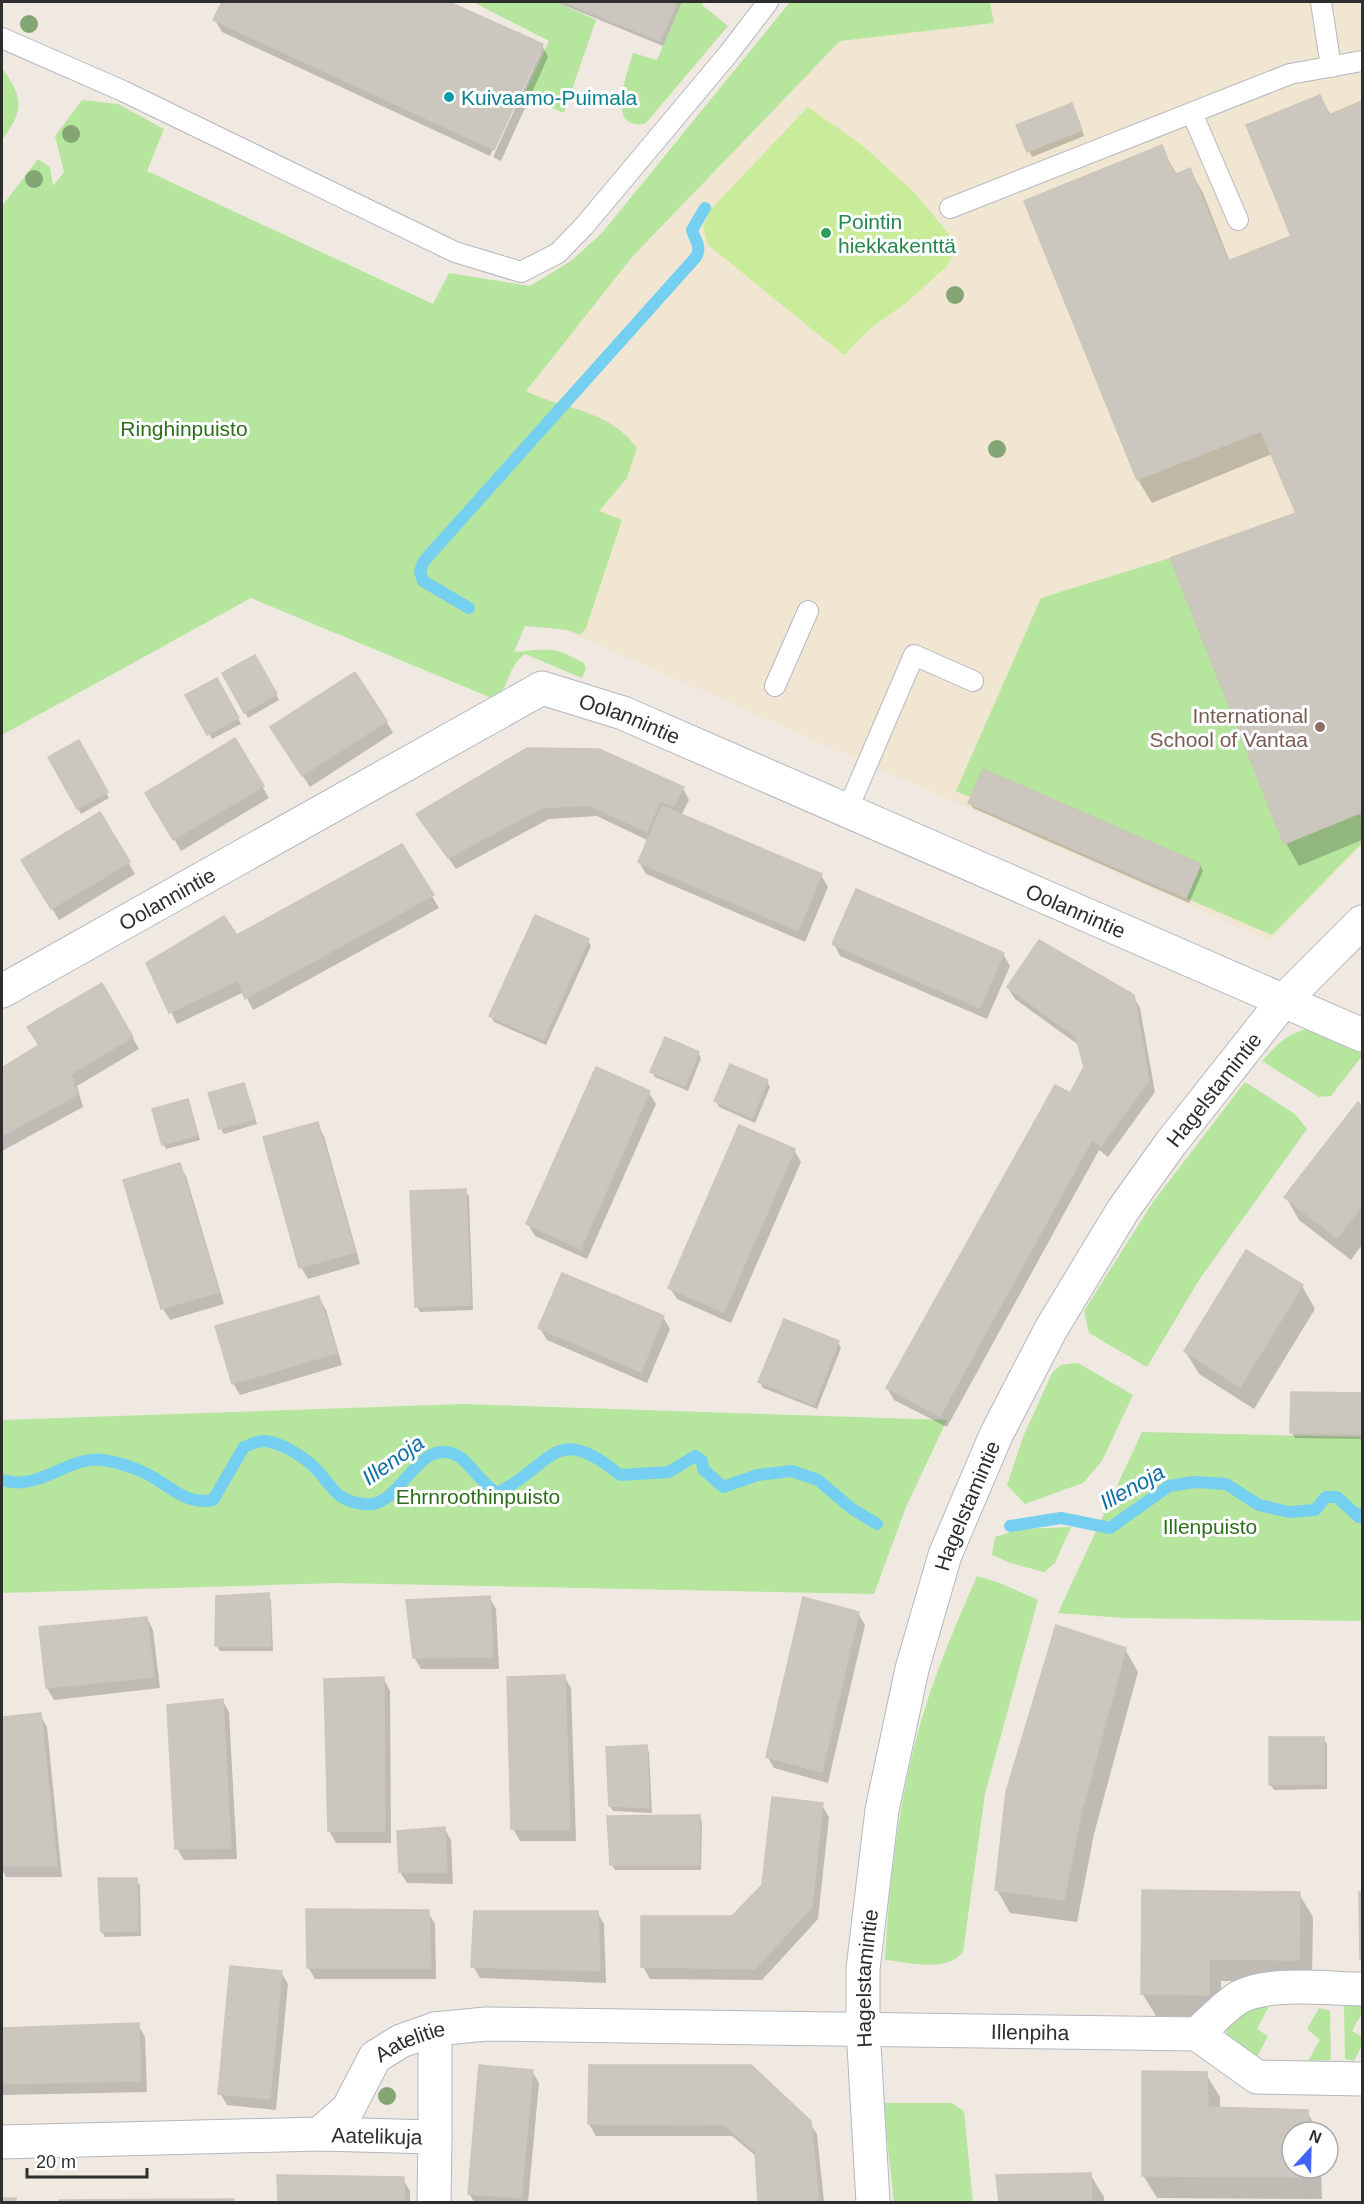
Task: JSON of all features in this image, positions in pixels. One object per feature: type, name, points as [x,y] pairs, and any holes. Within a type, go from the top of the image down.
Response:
[{"type":"street","name":"Oolannintie","points":[[2,991],[542,688],[623,713],[1284,999],[1362,1035]]},
{"type":"street","name":"Hagelstamintie","points":[[873,2202],[863,2028],[863,1969],[882,1810],[912,1669],[945,1555],[996,1435],[1051,1329],[1123,1210],[1171,1143],[1284,999],[1362,922]]},
{"type":"street","points":[[1362,1989],[1272,1988],[1250,1992],[1236,2000],[1197,2034],[1257,2077],[1362,2079]]},
{"type":"street","name":"Aatelitie","points":[[319,2134],[348,2109],[375,2056],[401,2041],[435,2029],[486,2024],[863,2028]]},
{"type":"street","name":"Illenpiha","points":[[863,2028],[969,2032],[1197,2034]]},
{"type":"street","name":"Aatelikuja","points":[[434,2202],[435,2029]]},
{"type":"street","points":[[2,2142],[319,2134]]},
{"type":"street","name":"Aatelikuja","points":[[319,2134],[435,2137]]},
{"type":"lane","points":[[2,38],[123,91],[455,252],[521,272],[558,253],[585,225],[729,53],[768,2]]},
{"type":"lane","points":[[1321,2],[1331,67]]},
{"type":"lane","points":[[950,208],[1290,74],[1362,61]]},
{"type":"lane","points":[[1192,113],[1238,220]]},
{"type":"lane","points":[[775,686],[808,611]]},
{"type":"lane","points":[[847,811],[914,656],[973,681]]},
{"type":"shaded area","points":[[990,2],[1362,2],[1362,845],[1270,941],[530,615],[397,552],[633,256],[840,41],[994,23]]},
{"type":"green space","points":[[473,2],[556,2],[596,20],[564,113],[523,96],[549,41]]},
{"type":"green space","points":[[682,2],[704,2],[702,5],[728,26],[645,124],[633,124],[625,118],[622,99],[633,53],[657,60]]},
{"type":"green space","name":"Ringhinpuisto","points":[[790,2],[990,2],[994,23],[840,41],[633,256],[526,391],[585,412],[613,425],[637,448],[627,478],[599,511],[622,520],[586,628],[580,635],[568,630],[525,626],[514,652],[543,649],[564,653],[584,663],[586,669],[582,678],[525,654],[519,659],[503,688],[494,699],[251,598],[2,735],[2,206],[38,159],[50,167],[53,186],[64,172],[55,136],[82,100],[118,104],[164,129],[147,171],[433,304],[449,273],[530,286],[571,261],[602,233]]},
{"type":"green space","points":[[2,68],[14,88],[18,104],[14,120],[2,140]]},
{"type":"green space","name":"Pointin hiekkakenttä","points":[[808,107],[863,146],[914,192],[952,238],[954,253],[947,266],[906,303],[872,327],[844,355],[708,245],[703,227],[711,209]]},
{"type":"green space","points":[[1170,558],[1284,844],[1359,814],[1362,819],[1362,843],[1272,935],[1186,898],[1201,864],[983,769],[970,797],[956,791],[1041,598]]},
{"type":"green space","points":[[1307,1029],[1325,1031],[1362,1048],[1362,1056],[1331,1096],[1319,1097],[1262,1061],[1287,1037]]},
{"type":"green space","points":[[1245,1082],[1295,1114],[1307,1129],[1199,1280],[1147,1367],[1089,1333],[1084,1311],[1153,1202]]},
{"type":"green space","points":[[1078,1363],[1133,1395],[1102,1461],[1083,1483],[1025,1504],[1007,1485],[1023,1437],[1052,1373],[1061,1365]]},
{"type":"green space","name":"Ehrnroothinpuisto","points":[[463,1404],[947,1420],[906,1507],[874,1594],[336,1583],[2,1593],[2,1420]]},
{"type":"green space","name":"Illenpuisto","points":[[1142,1432],[1362,1437],[1362,1621],[1124,1618],[1058,1613]]},
{"type":"green space","points":[[1071,1527],[1055,1563],[1044,1572],[1010,1563],[992,1555],[995,1537],[1020,1529]]},
{"type":"green space","points":[[977,1576],[1000,1583],[1038,1600],[985,1794],[963,1952],[956,1958],[937,1964],[885,1960],[890,1887],[900,1815],[915,1743],[937,1673]]},
{"type":"green space","points":[[1270,2004],[1257,2029],[1268,2036],[1256,2059],[1229,2039],[1226,2028],[1244,2009]]},
{"type":"green space","points":[[1344,2005],[1362,2005],[1362,2013],[1352,2031],[1362,2037],[1362,2045],[1354,2061],[1345,2059]]},
{"type":"green space","points":[[1319,2008],[1330,2011],[1331,2060],[1308,2061],[1320,2040],[1307,2029]]},
{"type":"green space","points":[[883,2103],[952,2103],[964,2111],[973,2202],[894,2202]]},
{"type":"building","name":"Kuivaamo-Puimala","points":[[222,2],[449,2],[543,44],[494,150],[213,20]]},
{"type":"building","points":[[564,2],[677,2],[660,41]]},
{"type":"building","points":[[1320,95],[1329,115],[1362,101],[1362,812],[1284,844],[1170,558],[1296,513],[1261,431],[1137,480],[1024,201],[1162,145],[1174,175],[1190,168],[1228,261],[1291,236],[1246,125]]},
{"type":"building","points":[[1072,103],[1082,130],[1027,152],[1016,125]]},
{"type":"building","points":[[255,655],[277,694],[244,713],[222,673]]},
{"type":"building","points":[[355,672],[387,721],[302,776],[270,727]]},
{"type":"building","points":[[217,678],[239,718],[207,735],[185,695]]},
{"type":"building","points":[[235,738],[264,786],[173,840],[145,793]]},
{"type":"building","points":[[79,740],[108,792],[77,809],[48,757]]},
{"type":"building","points":[[527,748],[599,749],[684,787],[674,806],[660,801],[647,832],[589,805],[542,808],[448,858],[416,814]]},
{"type":"building","points":[[983,769],[1201,864],[1186,898],[968,803]]},
{"type":"building","points":[[662,806],[822,874],[798,931],[638,862]]},
{"type":"building","points":[[100,812],[130,862],[51,909],[21,860]]},
{"type":"building","points":[[402,844],[434,895],[245,999],[238,980],[169,1013],[146,963],[224,916],[237,935]]},
{"type":"building","points":[[856,889],[1004,953],[980,1008],[832,944]]},
{"type":"building","points":[[535,915],[589,939],[543,1040],[489,1016]]},
{"type":"building","points":[[1039,940],[1134,995],[1149,1080],[1101,1146],[1092,1140],[940,1416],[886,1388],[1055,1085],[1070,1093],[1084,1067],[1076,1037],[1007,987]]},
{"type":"building","points":[[102,983],[133,1037],[71,1074],[77,1095],[2,1136],[2,1068],[39,1045],[27,1027]]},
{"type":"building","points":[[665,1037],[699,1052],[685,1086],[650,1072]]},
{"type":"building","points":[[730,1064],[768,1080],[752,1118],[714,1101]]},
{"type":"building","points":[[596,1067],[650,1091],[581,1249],[526,1224]]},
{"type":"building","points":[[244,1083],[255,1119],[219,1129],[208,1093]]},
{"type":"building","points":[[188,1099],[198,1135],[162,1145],[152,1109]]},
{"type":"building","points":[[1358,1102],[1362,1106],[1362,1206],[1337,1238],[1284,1197]]},
{"type":"building","points":[[318,1122],[355,1252],[299,1268],[263,1137]]},
{"type":"building","points":[[739,1125],[795,1149],[724,1312],[668,1288]]},
{"type":"building","points":[[180,1163],[219,1292],[161,1309],[123,1180]]},
{"type":"building","points":[[466,1189],[471,1305],[415,1307],[410,1191]]},
{"type":"building","points":[[1246,1250],[1303,1285],[1240,1387],[1184,1351]]},
{"type":"building","points":[[562,1273],[664,1316],[641,1372],[538,1328]]},
{"type":"building","points":[[319,1296],[337,1353],[232,1384],[215,1326]]},
{"type":"building","points":[[784,1319],[839,1341],[814,1405],[758,1382]]},
{"type":"building","points":[[1291,1392],[1362,1393],[1362,1434],[1290,1433]]},
{"type":"building","points":[[269,1593],[271,1646],[215,1646],[216,1596]]},
{"type":"building","points":[[490,1596],[493,1657],[413,1658],[406,1600]]},
{"type":"building","points":[[803,1597],[859,1612],[822,1772],[766,1757]]},
{"type":"building","points":[[147,1617],[154,1677],[46,1688],[39,1627]]},
{"type":"building","points":[[1056,1625],[1126,1648],[1082,1810],[1064,1900],[995,1890],[1006,1792]]},
{"type":"building","points":[[565,1675],[570,1830],[511,1829],[507,1677]]},
{"type":"building","points":[[384,1677],[385,1831],[328,1831],[324,1679]]},
{"type":"building","points":[[223,1699],[231,1848],[175,1849],[167,1705]]},
{"type":"building","points":[[41,1713],[57,1866],[2,1866],[2,1717]]},
{"type":"building","points":[[1269,1737],[1324,1737],[1324,1784],[1269,1785]]},
{"type":"building","points":[[647,1745],[649,1808],[609,1806],[606,1747]]},
{"type":"building","points":[[772,1797],[823,1803],[812,1907],[755,1969],[641,1967],[641,1916],[732,1916],[762,1885]]},
{"type":"building","points":[[700,1815],[699,1865],[610,1865],[607,1816]]},
{"type":"building","points":[[445,1827],[447,1872],[399,1872],[397,1831]]},
{"type":"building","points":[[98,1878],[137,1878],[138,1931],[101,1932]]},
{"type":"building","points":[[1142,1890],[1300,1892],[1299,1960],[1209,1959],[1209,1995],[1141,1994]]},
{"type":"building","points":[[1359,1892],[1362,1892],[1362,1959],[1360,1959]]},
{"type":"building","points":[[306,1909],[429,1910],[431,1968],[307,1968]]},
{"type":"building","points":[[474,1911],[598,1911],[600,1971],[471,1967]]},
{"type":"building","points":[[230,1966],[282,1971],[270,2099],[218,2094]]},
{"type":"building","points":[[139,2023],[141,2081],[2,2084],[2,2028]]},
{"type":"building","points":[[479,2065],[533,2070],[521,2198],[468,2194]]},
{"type":"building","points":[[589,2065],[751,2065],[811,2121],[819,2202],[758,2202],[755,2151],[724,2125],[588,2124]]},
{"type":"building","points":[[1142,2071],[1207,2072],[1208,2107],[1308,2110],[1308,2120],[1280,2120],[1280,2177],[1142,2176]]},
{"type":"building","points":[[1091,2173],[1092,2202],[999,2202],[996,2175]]},
{"type":"building","points":[[277,2175],[404,2177],[404,2202],[278,2202]]},
{"type":"building","points":[[2,2198],[16,2198],[16,2202],[2,2202]]},
{"type":"building","points":[[234,2199],[234,2202],[59,2202],[59,2200]]},
{"type":"waterway","points":[[469,608],[423,581],[420,571],[424,561],[696,257],[698,247],[692,230],[705,208]]},
{"type":"waterway","name":"Illenoja","points":[[2,1480],[29,1481],[78,1463],[103,1460],[143,1472],[193,1500],[213,1500],[244,1447],[266,1441],[298,1454],[314,1467],[339,1495],[363,1504],[376,1503],[388,1497],[428,1456],[440,1452],[459,1456],[497,1493],[555,1453],[567,1449],[581,1451],[598,1459],[620,1475],[669,1472],[695,1456],[702,1461],[703,1469],[723,1487],[758,1475],[792,1471],[818,1480],[851,1508],[877,1524]]},
{"type":"waterway","name":"Illenoja","points":[[1010,1526],[1061,1518],[1110,1528],[1169,1486],[1194,1482],[1226,1484],[1259,1505],[1289,1512],[1315,1510],[1326,1497],[1337,1497],[1359,1517],[1362,1514]]},
{"type":"place","name":"Kuivaamo-Puimala","points":[[449,97]]},
{"type":"place","name":"Pointin hiekkakenttä","points":[[826,233]]},
{"type":"place","name":"International School of Vantaa","points":[[1320,727]]}]
